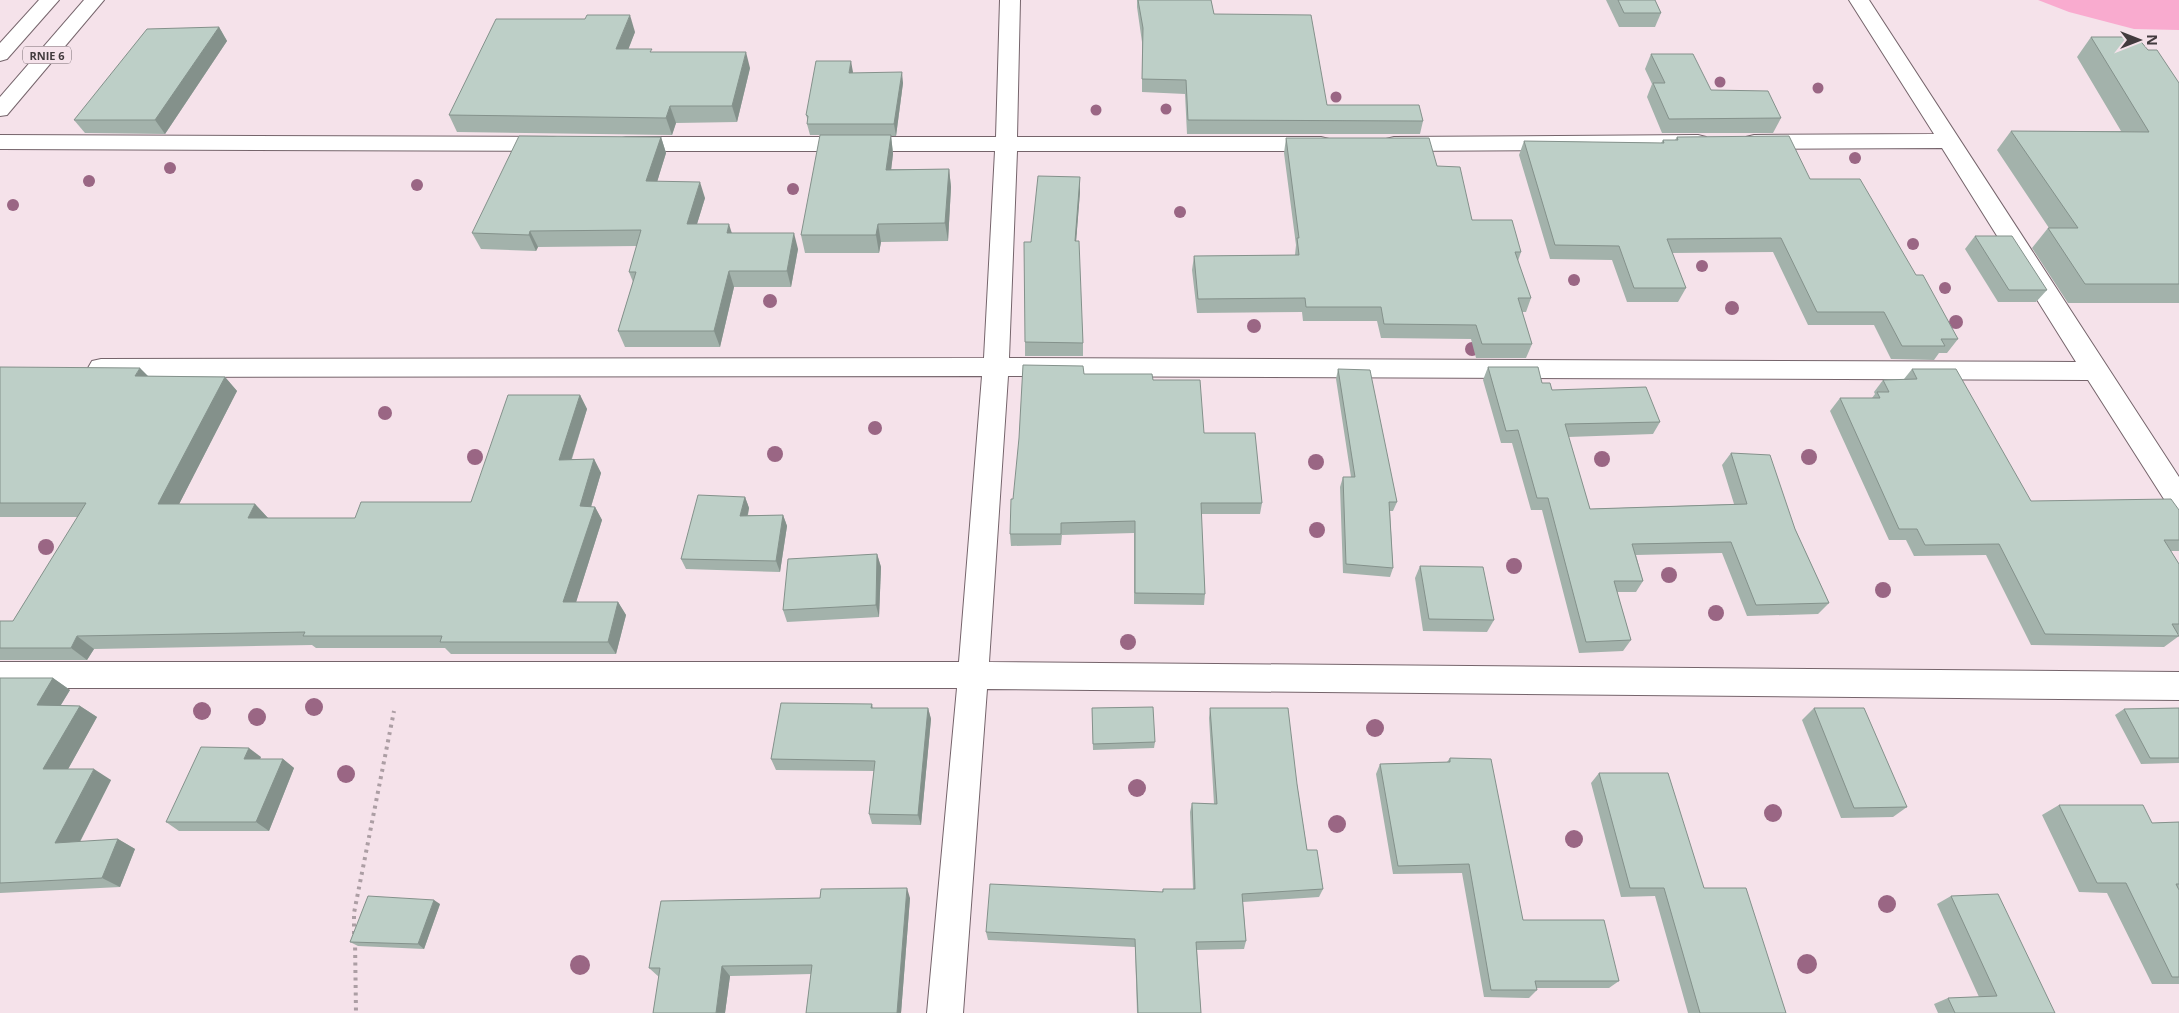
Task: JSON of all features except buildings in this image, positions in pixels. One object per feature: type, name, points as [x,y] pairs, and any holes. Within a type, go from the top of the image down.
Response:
[{"type":"street","name":"RNIE 6","points":[[0,55],[48,0]]},
{"type":"street","name":"RNIE 6","points":[[0,110],[94,0]]},
{"type":"street","points":[[946,1013],[996,367],[1008,145],[1010,0]]},
{"type":"street","points":[[1859,0],[2095,371],[2179,499]]},
{"type":"street","points":[[1374,144],[1948,141]]},
{"type":"street","points":[[0,142],[569,144]]},
{"type":"street","points":[[609,144],[1345,144]]},
{"type":"street","points":[[80,368],[996,367],[2095,371]]},
{"type":"street","points":[[0,676],[401,674],[972,675],[2179,686]]},
{"type":"path","points":[[356,1013],[354,913],[401,674]]},
{"type":"shaded area","points":[[2038,0],[2179,0],[2179,30],[2134,29],[2069,12]]}]
